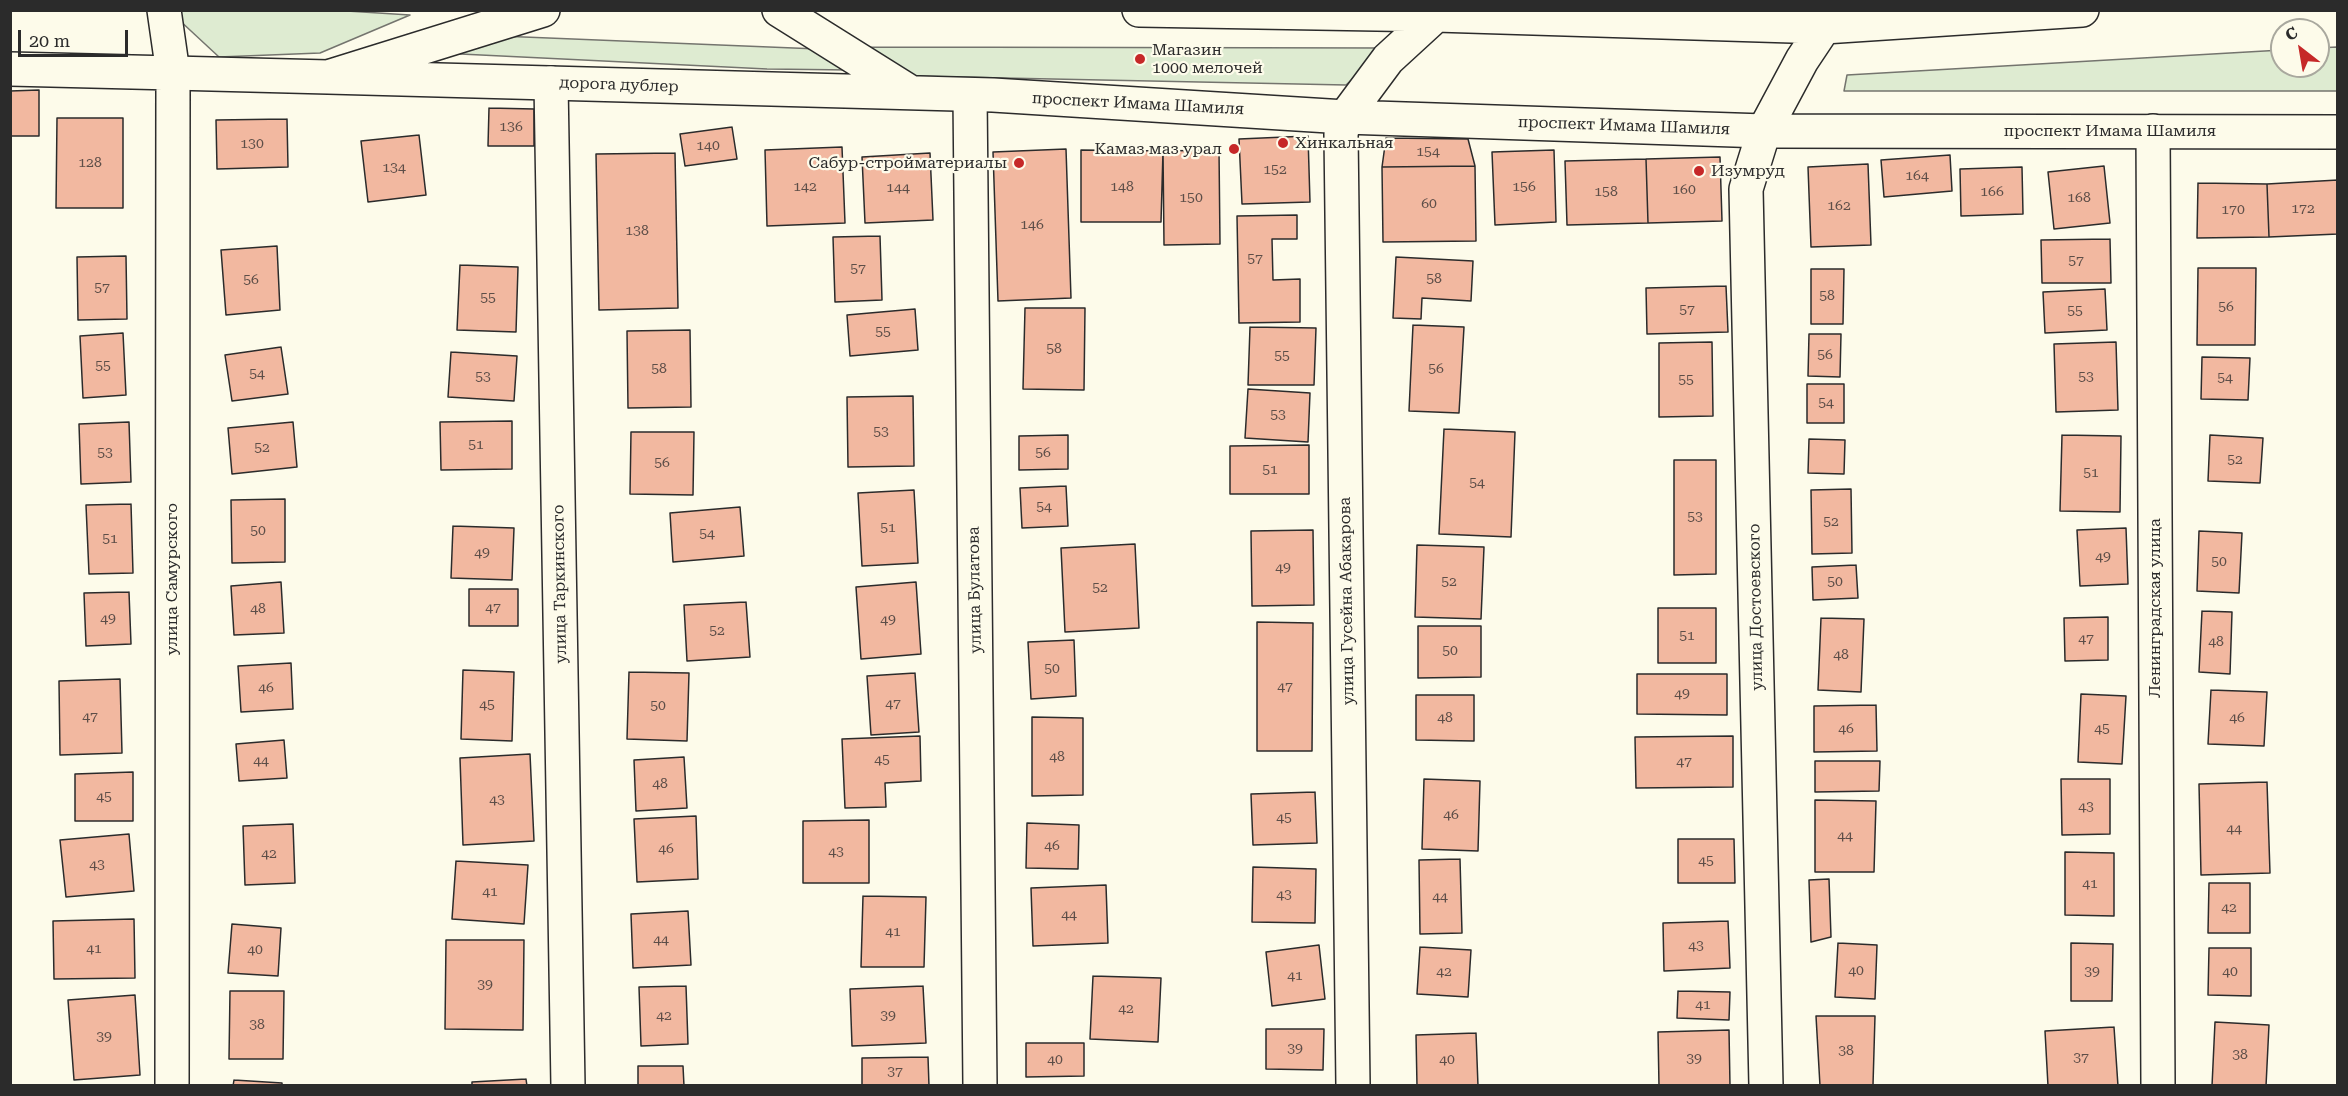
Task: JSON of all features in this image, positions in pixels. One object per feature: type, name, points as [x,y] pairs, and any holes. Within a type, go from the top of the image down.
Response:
[{"type":"street","name":"улица Самурского","points":[[164,10],[173,73],[172,1086]]},
{"type":"street","points":[[328,77],[543,10]]},
{"type":"street","points":[[779,10],[911,93]]},
{"type":"street","points":[[1138,10],[1436,15],[1824,27],[2082,10]]},
{"type":"street","points":[[1345,117],[1388,59],[1436,15]]},
{"type":"street","name":"улица Достоевского","points":[[1767,1086],[1746,189],[1764,131],[1802,60],[1824,27]]},
{"type":"street","name":"дорога дублер","points":[[10,69],[911,93]]},
{"type":"street","name":"улица Таркинского","points":[[551,83],[568,1086]]},
{"type":"street","name":"проспект Имама Шамиля","points":[[911,93],[1345,117],[1764,131],[2337,132]]},
{"type":"street","name":"улица Булатова","points":[[970,95],[980,1086]]},
{"type":"street","name":"улица Гусейна Абакарова","points":[[1345,117],[1341,134],[1353,1086]]},
{"type":"street","name":"Ленинградская улица","points":[[2153,132],[2158,1086]]},
{"type":"green space","points":[[180,10],[331,10],[410,15],[320,53],[219,57],[177,18]]},
{"type":"green space","points":[[475,35],[818,49],[851,70],[767,69],[440,53]]},
{"type":"green space","points":[[857,47],[1386,48],[1346,85],[905,76]]},
{"type":"green space","points":[[2330,47],[2337,47],[2337,91],[1844,91],[1847,75],[2270,51],[2270,78],[2330,78]]},
{"type":"building","points":[[39,90],[39,136],[10,136],[10,91]]},
{"type":"building","points":[[489,108],[534,109],[534,146],[488,146]]},
{"type":"building","points":[[57,118],[123,118],[123,208],[56,208]]},
{"type":"building","points":[[287,119],[288,167],[217,169],[216,120]]},
{"type":"building","points":[[732,127],[737,159],[685,166],[680,134]]},
{"type":"building","points":[[419,135],[426,195],[368,202],[361,141]]},
{"type":"building","points":[[1308,136],[1310,202],[1242,204],[1239,139]]},
{"type":"building","points":[[1386,138],[1468,139],[1475,166],[1382,167]]},
{"type":"building","points":[[842,147],[845,223],[767,226],[765,150]]},
{"type":"building","points":[[1066,149],[1071,298],[998,301],[993,152]]},
{"type":"building","points":[[1081,150],[1163,151],[1161,222],[1081,222]]},
{"type":"building","points":[[1219,150],[1220,244],[1164,245],[1163,151]]},
{"type":"building","points":[[1554,150],[1556,222],[1495,225],[1492,152]]},
{"type":"building","points":[[675,153],[678,308],[599,310],[596,154]]},
{"type":"building","points":[[930,153],[933,220],[865,223],[862,157]]},
{"type":"building","points":[[1950,155],[1952,191],[1884,197],[1881,160]]},
{"type":"building","points":[[1720,157],[1722,221],[1648,223],[1646,159]]},
{"type":"building","points":[[1646,159],[1648,223],[1567,225],[1565,161]]},
{"type":"building","points":[[1868,164],[1871,245],[1811,247],[1808,167]]},
{"type":"building","points":[[1475,166],[1476,241],[1383,242],[1382,167]]},
{"type":"building","points":[[2104,166],[2110,223],[2054,229],[2048,172]]},
{"type":"building","points":[[2022,167],[2023,214],[1961,216],[1960,169]]},
{"type":"building","points":[[2338,180],[2338,234],[2269,237],[2267,184]]},
{"type":"building","points":[[2198,183],[2267,184],[2269,237],[2197,238]]},
{"type":"building","points":[[1297,215],[1297,239],[1272,239],[1273,280],[1300,279],[1300,322],[1239,323],[1237,216]]},
{"type":"building","points":[[880,236],[882,300],[835,302],[833,237]]},
{"type":"building","points":[[2110,239],[2111,283],[2042,283],[2041,240]]},
{"type":"building","points":[[277,246],[280,310],[226,315],[221,250]]},
{"type":"building","points":[[126,256],[127,319],[78,320],[77,257]]},
{"type":"building","points":[[1396,257],[1473,261],[1471,301],[1422,298],[1421,319],[1393,318]]},
{"type":"building","points":[[460,265],[518,267],[516,332],[457,330]]},
{"type":"building","points":[[2198,268],[2256,268],[2255,345],[2197,345]]},
{"type":"building","points":[[1811,269],[1844,269],[1843,324],[1811,324]]},
{"type":"building","points":[[1726,286],[1728,332],[1647,334],[1646,288]]},
{"type":"building","points":[[2105,289],[2107,330],[2045,333],[2043,292]]},
{"type":"building","points":[[1025,308],[1085,308],[1084,390],[1023,389]]},
{"type":"building","points":[[915,309],[918,350],[850,356],[847,315]]},
{"type":"building","points":[[1413,325],[1464,327],[1459,413],[1409,411]]},
{"type":"building","points":[[1250,327],[1316,328],[1314,385],[1248,385]]},
{"type":"building","points":[[690,330],[691,407],[628,408],[627,331]]},
{"type":"building","points":[[123,333],[126,395],[83,398],[80,336]]},
{"type":"building","points":[[1809,334],[1841,334],[1840,377],[1808,376]]},
{"type":"building","points":[[1712,342],[1713,416],[1659,417],[1659,343]]},
{"type":"building","points":[[2116,342],[2118,410],[2056,412],[2054,344]]},
{"type":"building","points":[[281,347],[288,394],[232,401],[225,355]]},
{"type":"building","points":[[451,352],[517,356],[514,401],[448,397]]},
{"type":"building","points":[[2202,357],[2250,358],[2248,400],[2201,399]]},
{"type":"building","points":[[1807,384],[1844,384],[1844,423],[1807,423]]},
{"type":"building","points":[[1248,389],[1310,393],[1308,442],[1245,438]]},
{"type":"building","points":[[913,396],[914,466],[848,467],[847,397]]},
{"type":"building","points":[[512,421],[512,469],[441,470],[440,422]]},
{"type":"building","points":[[129,422],[131,482],[81,484],[79,424]]},
{"type":"building","points":[[293,422],[297,467],[232,474],[228,428]]},
{"type":"building","points":[[1444,429],[1515,432],[1511,537],[1439,534]]},
{"type":"building","points":[[631,432],[694,432],[693,495],[630,494]]},
{"type":"building","points":[[1068,435],[1068,469],[1019,470],[1019,436]]},
{"type":"building","points":[[2062,435],[2121,436],[2120,512],[2060,511]]},
{"type":"building","points":[[2210,435],[2263,438],[2260,483],[2208,481]]},
{"type":"building","points":[[1809,439],[1845,440],[1844,474],[1808,473]]},
{"type":"building","points":[[1309,445],[1309,494],[1230,494],[1230,446]]},
{"type":"building","points":[[1674,460],[1716,460],[1716,574],[1674,575]]},
{"type":"building","points":[[1066,486],[1068,526],[1022,528],[1020,488]]},
{"type":"building","points":[[1851,489],[1852,553],[1812,554],[1811,490]]},
{"type":"building","points":[[914,490],[918,563],[862,566],[858,493]]},
{"type":"building","points":[[285,499],[285,562],[232,563],[231,500]]},
{"type":"building","points":[[131,504],[133,573],[89,574],[86,505]]},
{"type":"building","points":[[740,507],[744,556],[673,562],[670,513]]},
{"type":"building","points":[[453,526],[514,528],[512,580],[451,578]]},
{"type":"building","points":[[2126,528],[2128,584],[2080,586],[2077,530]]},
{"type":"building","points":[[1313,530],[1314,605],[1252,606],[1251,531]]},
{"type":"building","points":[[2199,531],[2242,533],[2239,593],[2197,591]]},
{"type":"building","points":[[1135,544],[1139,628],[1065,632],[1061,548]]},
{"type":"building","points":[[1417,545],[1484,547],[1481,619],[1415,617]]},
{"type":"building","points":[[1856,565],[1858,598],[1813,600],[1812,567]]},
{"type":"building","points":[[281,582],[284,633],[234,635],[231,586]]},
{"type":"building","points":[[916,582],[921,654],[861,659],[856,587]]},
{"type":"building","points":[[469,589],[518,589],[518,626],[469,626]]},
{"type":"building","points":[[129,592],[131,644],[86,646],[84,593]]},
{"type":"building","points":[[746,602],[750,657],[687,661],[684,605]]},
{"type":"building","points":[[1658,608],[1716,608],[1716,663],[1658,663]]},
{"type":"building","points":[[2202,611],[2232,612],[2230,674],[2199,672]]},
{"type":"building","points":[[2108,617],[2108,660],[2065,661],[2064,618]]},
{"type":"building","points":[[1821,618],[1864,619],[1861,692],[1818,690]]},
{"type":"building","points":[[1257,622],[1313,623],[1312,751],[1257,751]]},
{"type":"building","points":[[1418,626],[1481,626],[1481,677],[1418,678]]},
{"type":"building","points":[[1074,640],[1076,696],[1031,699],[1028,642]]},
{"type":"building","points":[[291,663],[293,709],[241,712],[238,666]]},
{"type":"building","points":[[463,670],[514,672],[512,741],[461,739]]},
{"type":"building","points":[[629,672],[689,673],[687,741],[627,739]]},
{"type":"building","points":[[915,673],[919,732],[871,735],[867,676]]},
{"type":"building","points":[[1637,674],[1727,674],[1727,715],[1637,714]]},
{"type":"building","points":[[120,679],[122,753],[60,755],[59,681]]},
{"type":"building","points":[[2211,690],[2267,692],[2264,746],[2208,744]]},
{"type":"building","points":[[2081,694],[2126,696],[2122,764],[2078,762]]},
{"type":"building","points":[[1416,695],[1474,695],[1474,741],[1416,740]]},
{"type":"building","points":[[1876,705],[1877,751],[1814,752],[1814,706]]},
{"type":"building","points":[[1032,717],[1083,718],[1083,795],[1032,796]]},
{"type":"building","points":[[920,736],[921,781],[885,783],[886,807],[845,808],[842,739]]},
{"type":"building","points":[[1733,736],[1733,787],[1636,788],[1635,737]]},
{"type":"building","points":[[284,740],[287,778],[239,781],[236,744]]},
{"type":"building","points":[[530,754],[534,841],[463,845],[460,758]]},
{"type":"building","points":[[684,757],[687,808],[636,811],[634,760]]},
{"type":"building","points":[[1815,761],[1880,761],[1879,791],[1815,792]]},
{"type":"building","points":[[133,772],[133,821],[75,821],[75,774]]},
{"type":"building","points":[[1424,779],[1480,781],[1478,851],[1422,849]]},
{"type":"building","points":[[2061,779],[2110,779],[2110,834],[2062,835]]},
{"type":"building","points":[[2267,782],[2270,873],[2201,875],[2199,784]]},
{"type":"building","points":[[1315,792],[1317,843],[1253,845],[1251,794]]},
{"type":"building","points":[[1815,800],[1876,801],[1874,872],[1815,872]]},
{"type":"building","points":[[696,816],[698,879],[637,882],[634,819]]},
{"type":"building","points":[[869,820],[869,883],[803,883],[803,821]]},
{"type":"building","points":[[1027,823],[1079,825],[1078,869],[1026,868]]},
{"type":"building","points":[[293,824],[295,883],[245,885],[243,826]]},
{"type":"building","points":[[129,834],[134,891],[66,897],[60,840]]},
{"type":"building","points":[[1678,839],[1734,839],[1735,883],[1678,883]]},
{"type":"building","points":[[2065,852],[2114,853],[2114,916],[2065,915]]},
{"type":"building","points":[[1460,859],[1462,933],[1420,934],[1419,860]]},
{"type":"building","points":[[456,861],[528,865],[524,924],[452,919]]},
{"type":"building","points":[[1253,867],[1316,869],[1315,923],[1252,922]]},
{"type":"building","points":[[1829,879],[1831,937],[1811,942],[1809,880]]},
{"type":"building","points":[[2209,883],[2250,883],[2250,933],[2208,933]]},
{"type":"building","points":[[1106,885],[1108,943],[1033,946],[1031,888]]},
{"type":"building","points":[[863,896],[926,897],[924,967],[861,967]]},
{"type":"building","points":[[688,911],[691,965],[633,968],[631,914]]},
{"type":"building","points":[[134,919],[135,978],[54,979],[53,921]]},
{"type":"building","points":[[1728,921],[1730,968],[1664,971],[1663,923]]},
{"type":"building","points":[[232,924],[281,928],[278,976],[228,973]]},
{"type":"building","points":[[446,940],[524,940],[523,1030],[445,1029]]},
{"type":"building","points":[[1838,943],[1877,945],[1875,999],[1835,997]]},
{"type":"building","points":[[2071,943],[2113,944],[2112,1001],[2071,1001]]},
{"type":"building","points":[[1319,945],[1325,999],[1272,1006],[1266,952]]},
{"type":"building","points":[[1420,947],[1471,950],[1468,997],[1417,994]]},
{"type":"building","points":[[2209,948],[2251,948],[2251,996],[2208,995]]},
{"type":"building","points":[[1093,976],[1161,978],[1158,1042],[1090,1039]]},
{"type":"building","points":[[686,986],[688,1044],[641,1046],[639,987]]},
{"type":"building","points":[[923,986],[926,1043],[852,1046],[850,989]]},
{"type":"building","points":[[230,991],[284,991],[283,1059],[229,1059]]},
{"type":"building","points":[[1678,991],[1730,992],[1729,1020],[1677,1018]]},
{"type":"building","points":[[135,995],[140,1075],[74,1080],[68,1000]]},
{"type":"building","points":[[1816,1016],[1875,1016],[1873,1085],[1820,1086]]},
{"type":"building","points":[[2215,1022],[2269,1025],[2266,1086],[2212,1086]]},
{"type":"building","points":[[2114,1027],[2118,1086],[2048,1086],[2045,1031]]},
{"type":"building","points":[[1266,1029],[1324,1029],[1323,1070],[1266,1069]]},
{"type":"building","points":[[1729,1030],[1730,1086],[1659,1086],[1658,1032]]},
{"type":"building","points":[[1476,1033],[1478,1086],[1417,1086],[1416,1035]]},
{"type":"building","points":[[1026,1043],[1084,1043],[1084,1076],[1026,1077]]},
{"type":"building","points":[[928,1057],[929,1086],[862,1086],[862,1058]]},
{"type":"building","points":[[638,1066],[683,1066],[684,1086],[638,1086]]},
{"type":"building","points":[[526,1079],[527,1086],[472,1086],[472,1082]]},
{"type":"building","points":[[234,1080],[282,1083],[282,1086],[233,1086]]},
{"type":"place","name":"Магазин 1000 мелочей","points":[[1140,59]]},
{"type":"place","name":"Хинкальная","points":[[1283,143]]},
{"type":"place","name":"Камаз маз урал","points":[[1234,149]]},
{"type":"place","name":"Сабур-стройматериалы","points":[[1019,163]]},
{"type":"place","name":"Изумруд","points":[[1699,171]]}]
